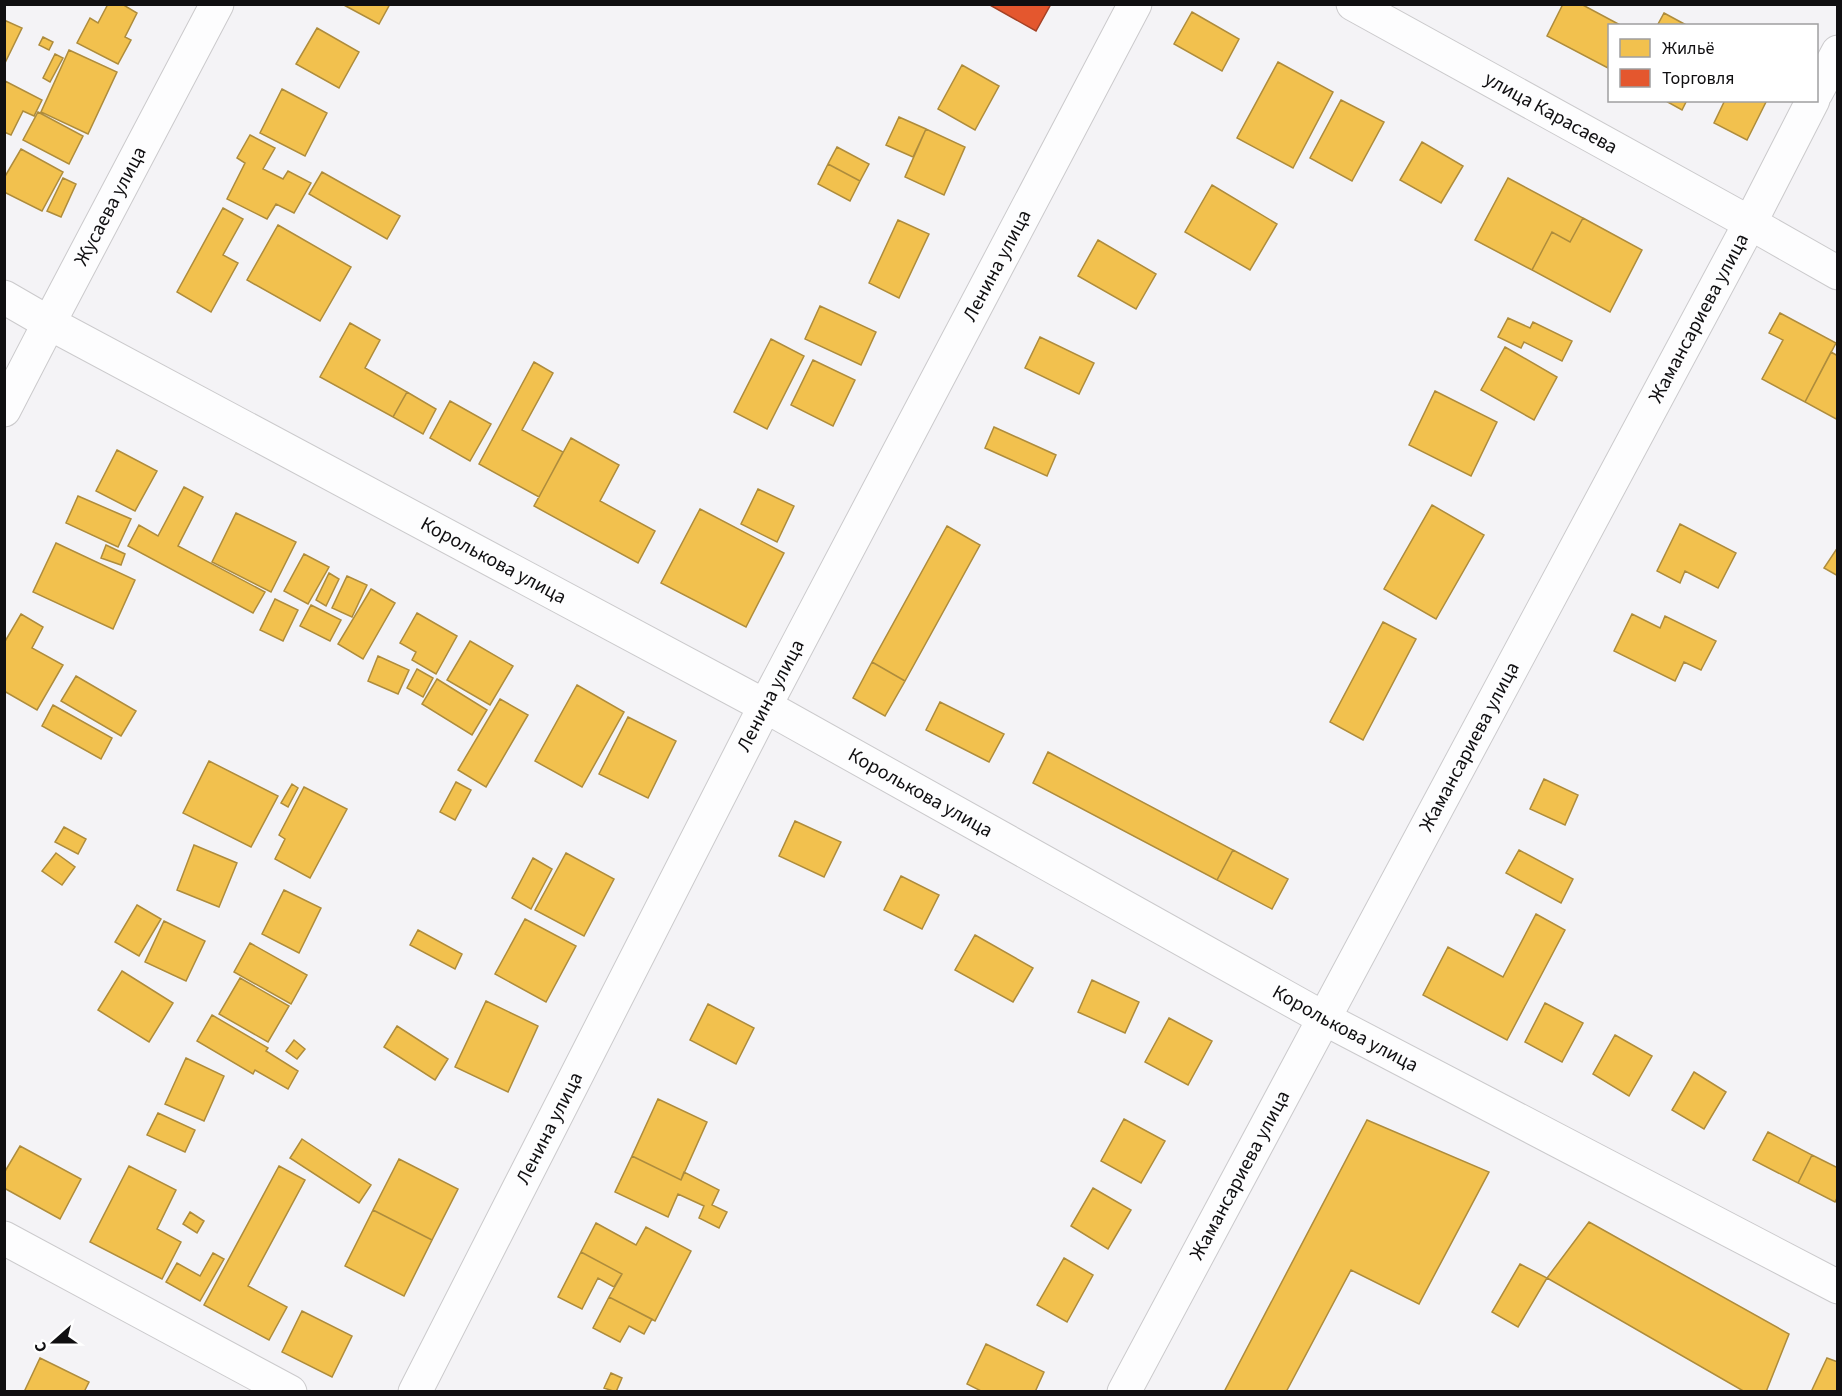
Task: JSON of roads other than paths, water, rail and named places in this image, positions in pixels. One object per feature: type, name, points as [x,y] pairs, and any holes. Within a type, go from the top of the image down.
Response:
[{"type":"street","name":"Жусаева улица","points":[[4,410],[217,4]]},
{"type":"street","name":"Ленина улица","points":[[415,1392],[765,706],[1135,4]]},
{"type":"street","name":"улица Карасаева","points":[[1353,4],[1838,273]]},
{"type":"street","points":[[1818,89],[1838,52]]},
{"type":"street","name":"Жамансариева улица","points":[[1124,1392],[1750,223],[1812,102]]},
{"type":"street","name":"Королькова улица","points":[[4,297],[48,323],[765,706],[1325,1019],[1838,1287]]},
{"type":"street","points":[[4,1238],[290,1392]]}]
